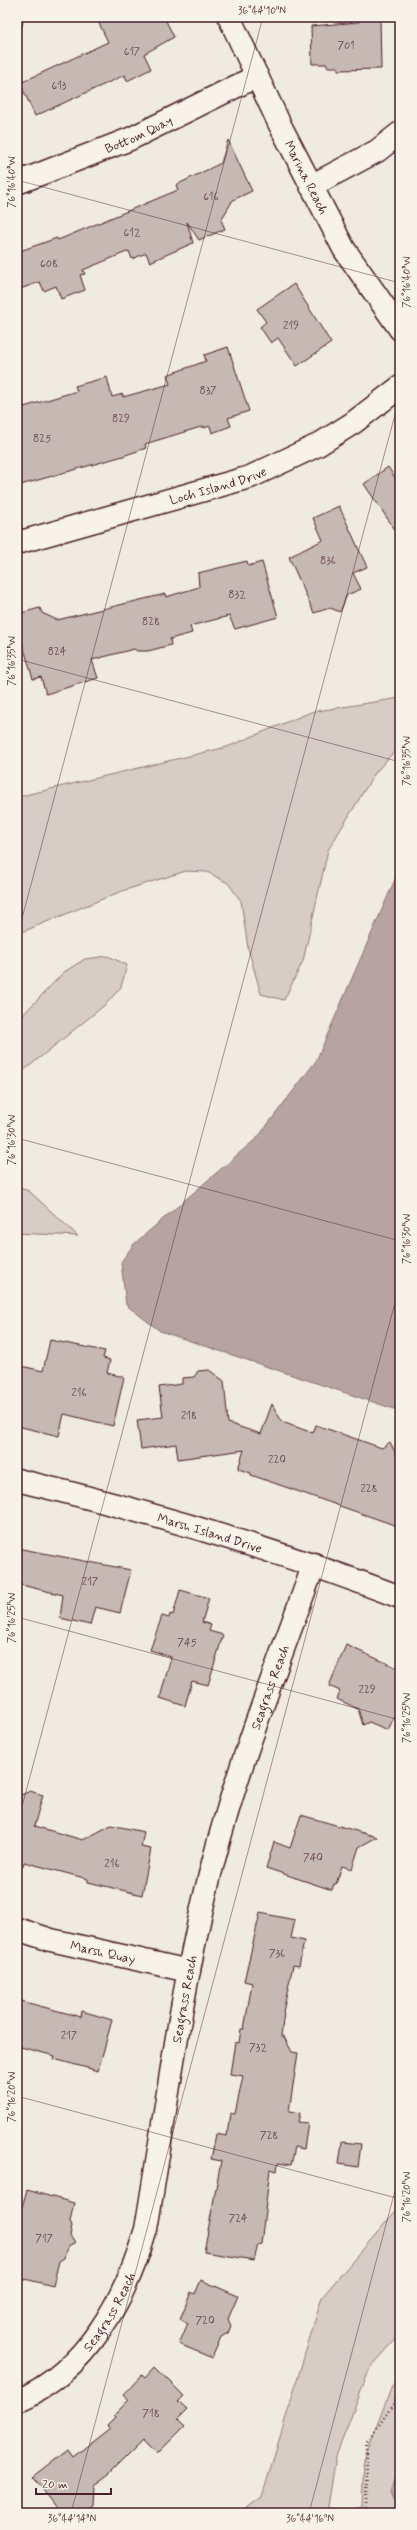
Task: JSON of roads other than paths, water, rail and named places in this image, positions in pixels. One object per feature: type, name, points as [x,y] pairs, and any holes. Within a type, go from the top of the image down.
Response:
[{"type":"street","name":"Marina Reach","points":[[229,17],[311,186],[344,249],[400,329]]},
{"type":"street","name":"Bottom Quay","points":[[17,184],[130,139],[257,76]]},
{"type":"street","points":[[311,186],[377,151],[400,133]]},
{"type":"street","name":"Loch Island Drive","points":[[17,543],[250,477],[318,445],[353,423],[400,387]]},
{"type":"street","name":"Marsh Island Drive","points":[[17,1480],[182,1522],[314,1564],[400,1597]]},
{"type":"street","name":"Seagrass Reach","points":[[17,2401],[58,2375],[100,2332],[120,2300],[136,2266],[146,2229],[189,1971],[214,1858],[239,1774],[314,1564]]},
{"type":"street","name":"Marsh Quay","points":[[17,1929],[51,1940],[189,1971]]}]
